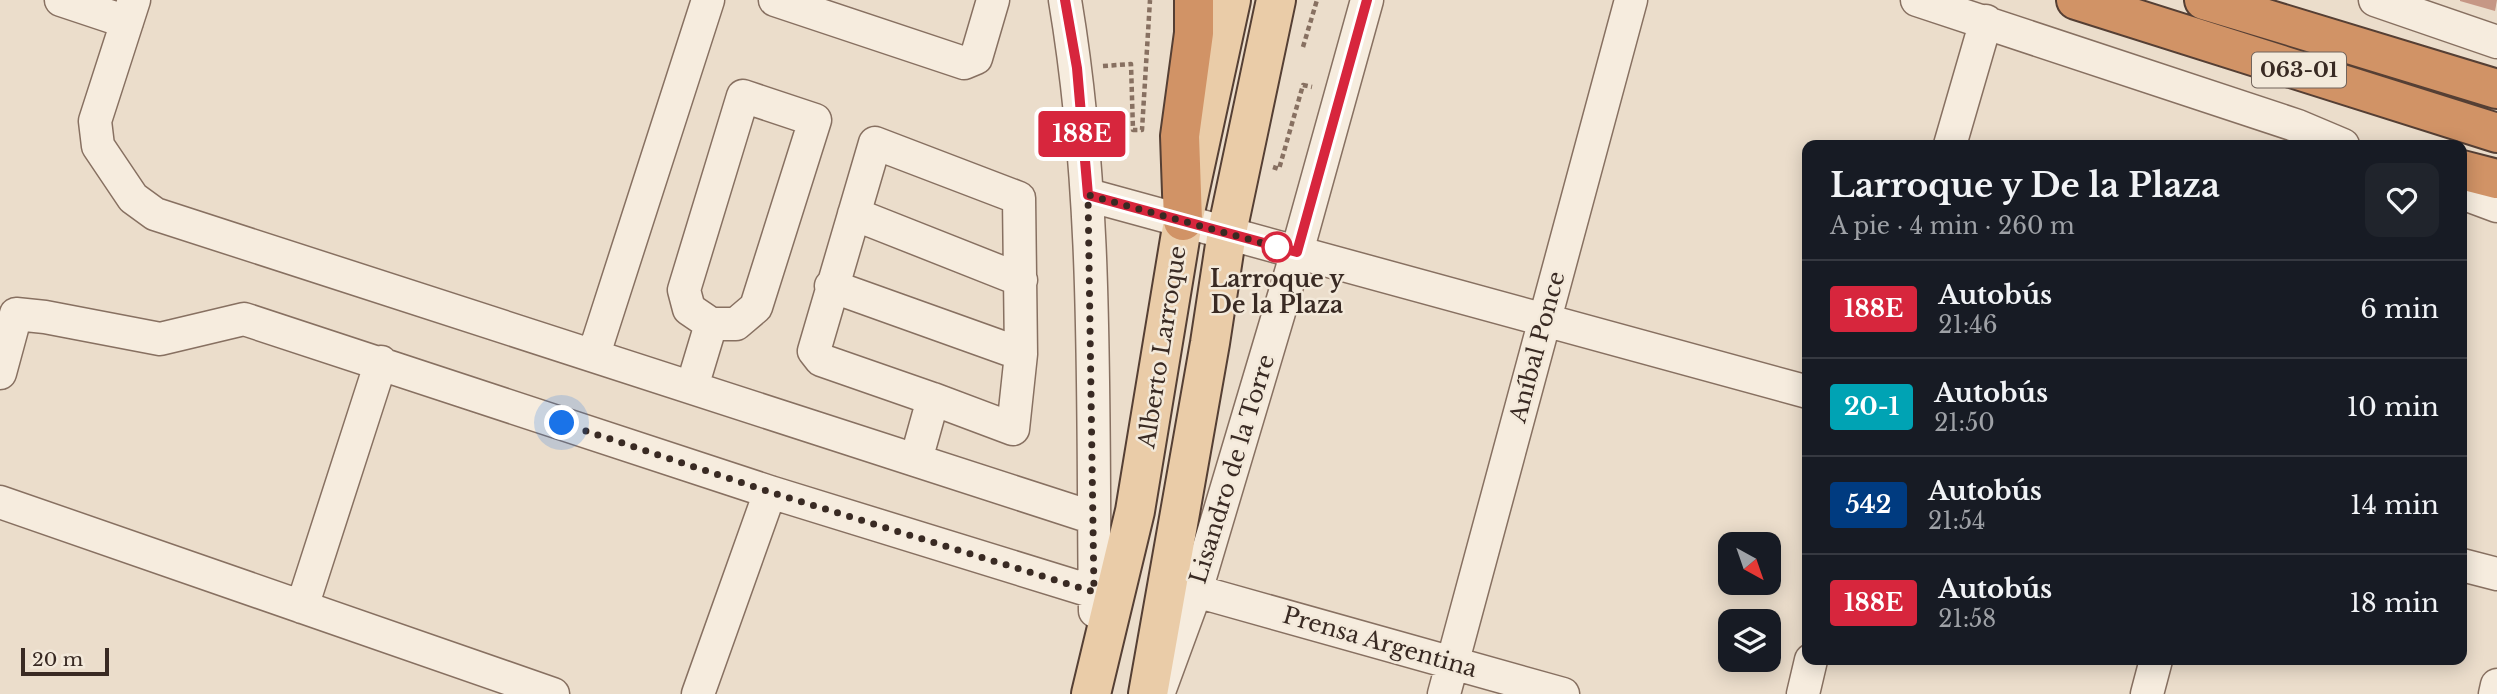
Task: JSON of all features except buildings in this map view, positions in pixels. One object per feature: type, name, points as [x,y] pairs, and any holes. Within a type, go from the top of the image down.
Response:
[{"type":"highway","points":[[1183,221],[1180,136],[1194,33],[1194,0]]},
{"type":"highway","name":"063-01","points":[[2076,0],[2497,133]]},
{"type":"highway","name":"063-01","points":[[2204,0],[2497,89]]},
{"type":"highway","points":[[2467,171],[2497,179]]},
{"type":"main road","name":"Alberto Larroque","points":[[1093,685],[1135,511],[1183,221],[1231,0]]},
{"type":"main road","name":"Alberto Larroque","points":[[1148,694],[1227,232],[1276,0]]},
{"type":"street","points":[[61,0],[131,11],[95,121],[98,146],[132,198],[155,215],[594,354],[1094,518]]},
{"type":"street","points":[[594,354],[708,0]]},
{"type":"street","points":[[775,0],[964,63],[976,58],[993,0]]},
{"type":"street","points":[[1065,0],[1077,68],[1088,195],[1094,518],[1093,685]]},
{"type":"street","name":"Lisandro de la Torre","points":[[1158,694],[1196,590],[1297,252],[1367,0]]},
{"type":"street","name":"Aníbal Ponce","points":[[1444,694],[1630,0]]},
{"type":"street","points":[[1917,0],[1986,21],[2295,135],[2319,140]]},
{"type":"street","points":[[2375,0],[2497,42]]},
{"type":"street","points":[[1951,140],[1986,21]]},
{"type":"street","points":[[743,96],[816,120],[756,307],[736,324],[711,324],[689,309],[684,290],[743,96]]},
{"type":"street","points":[[874,144],[1019,198],[1021,280],[1021,354],[1013,429],[821,360],[814,351],[874,144]]},
{"type":"street","points":[[1088,195],[1802,390]]},
{"type":"street","points":[[2467,195],[2497,206]]},
{"type":"street","points":[[854,214],[1021,280]]},
{"type":"street","points":[[831,286],[1021,354]]},
{"type":"street","points":[[0,373],[16,314],[160,339],[244,320],[381,362],[770,492],[1094,592]]},
{"type":"street","points":[[692,387],[711,324]]},
{"type":"street","points":[[302,607],[381,362]]},
{"type":"street","points":[[916,460],[933,399]]},
{"type":"street","points":[[698,694],[770,492]]},
{"type":"street","points":[[0,502],[553,694]]},
{"type":"street","points":[[2467,566],[2497,574]]},
{"type":"street","name":"Prensa Argentina","points":[[1196,590],[1563,694]]},
{"type":"street","points":[[1803,694],[1810,665]]},
{"type":"street","points":[[2147,694],[2155,665]]},
{"type":"street","points":[[2495,694],[2497,685]]},
{"type":"path","points":[[1077,68],[1131,64],[1133,130],[1142,130],[1150,0]]},
{"type":"path","points":[[1270,167],[1279,169],[1303,85],[1340,95]]},
{"type":"bus line","name":"188E","points":[[1065,0],[1077,68],[1088,195],[1297,252],[1367,0]]},
{"type":"place","name":"Larroque y De la Plaza","points":[[1277,247]]},
{"type":"route","points":[[562,423],[770,492],[1094,592],[1088,195],[1277,247]]}]
